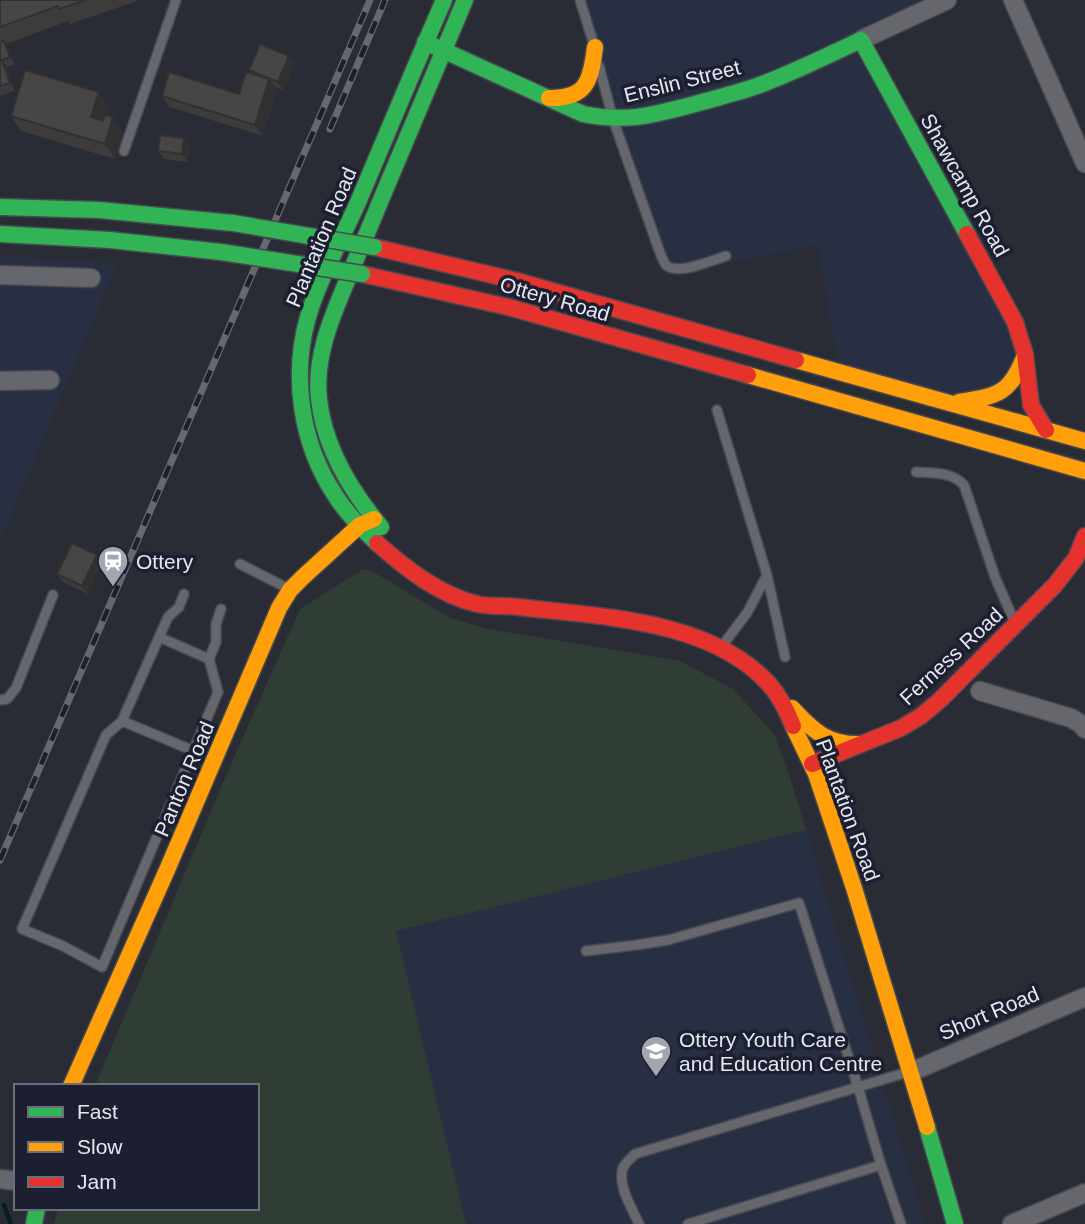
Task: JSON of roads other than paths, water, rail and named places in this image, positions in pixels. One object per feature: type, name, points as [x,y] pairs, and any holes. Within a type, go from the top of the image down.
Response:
[{"type":"street","name":"Plantation Road","points":[[444,0],[315,299],[304,332],[299,375],[301,396],[316,458],[334,493],[367,522],[443,578],[508,605]]},
{"type":"street","name":"Plantation Road","points":[[465,0],[328,329],[318,381],[328,436],[342,471],[367,522],[371,538],[399,562],[436,586],[477,604],[508,605],[642,624],[684,633],[721,647],[767,681],[779,695],[812,764],[860,908],[955,1224]]},
{"type":"street","name":"Enslin Street","points":[[425,43],[583,114],[603,119],[637,119],[759,85],[947,0]]},
{"type":"street","points":[[1013,0],[1085,163]]},
{"type":"street","name":"Shawcamp Road","points":[[861,40],[1015,323],[1025,354],[1031,405],[1046,430]]},
{"type":"street","points":[[548,98],[569,98],[580,92],[590,72],[595,47]]},
{"type":"street","name":"Ottery Road","points":[[0,207],[155,214],[233,223],[374,247],[544,287],[1085,441]]},
{"type":"street","name":"Ottery Road","points":[[0,234],[90,238],[221,252],[362,274],[444,291],[509,307],[1085,471]]},
{"type":"street","points":[[0,275],[91,278]]},
{"type":"street","points":[[950,403],[995,396],[1010,386],[1018,374],[1025,354]]},
{"type":"street","points":[[0,382],[50,380]]},
{"type":"street","name":"Panton Road","points":[[73,1084],[279,608],[290,590],[367,522]]},
{"type":"street","name":"Ferness Road","points":[[812,764],[901,728],[921,716],[1066,572],[1076,558],[1085,536]]},
{"type":"street","points":[[328,556],[360,550],[382,554],[399,562]]},
{"type":"street","points":[[980,691],[1071,718],[1085,729]]},
{"type":"street","points":[[779,695],[819,735],[845,745],[865,743]]},
{"type":"street","name":"Short Road","points":[[911,1072],[1085,997]]},
{"type":"street","points":[[1012,1224],[1085,1193]]},
{"type":"lane","points":[[124,151],[176,0]]},
{"type":"lane","points":[[580,0],[613,119],[666,264],[673,268],[685,268],[726,256]]},
{"type":"lane","points":[[717,410],[767,575],[785,657]]},
{"type":"lane","points":[[916,472],[948,475],[964,485],[995,577],[1016,624]]},
{"type":"lane","points":[[240,564],[290,590]]},
{"type":"lane","points":[[721,647],[747,613],[767,575]]},
{"type":"lane","points":[[184,594],[179,607],[168,617],[122,721],[106,735],[22,929],[102,967],[218,692],[209,659],[216,642],[216,624],[221,609]]},
{"type":"lane","points":[[0,700],[7,699],[16,688],[52,595]]},
{"type":"lane","points":[[159,637],[209,659]]},
{"type":"lane","points":[[122,721],[194,751]]},
{"type":"lane","points":[[586,951],[668,940],[799,903],[901,1224]]},
{"type":"lane","points":[[639,1224],[623,1181],[623,1168],[635,1154],[911,1072]]},
{"type":"lane","points":[[688,1224],[881,1165]]},
{"type":"waterway","points":[[4,1205],[11,1224]]},
{"type":"railway","points":[[0,860],[370,0]]},
{"type":"railway","points":[[330,129],[385,0]]},
{"type":"place","name":"Ottery","points":[[113,588]]},
{"type":"place","name":"Ottery Youth Care and Education Centre","points":[[656,1078]]}]
